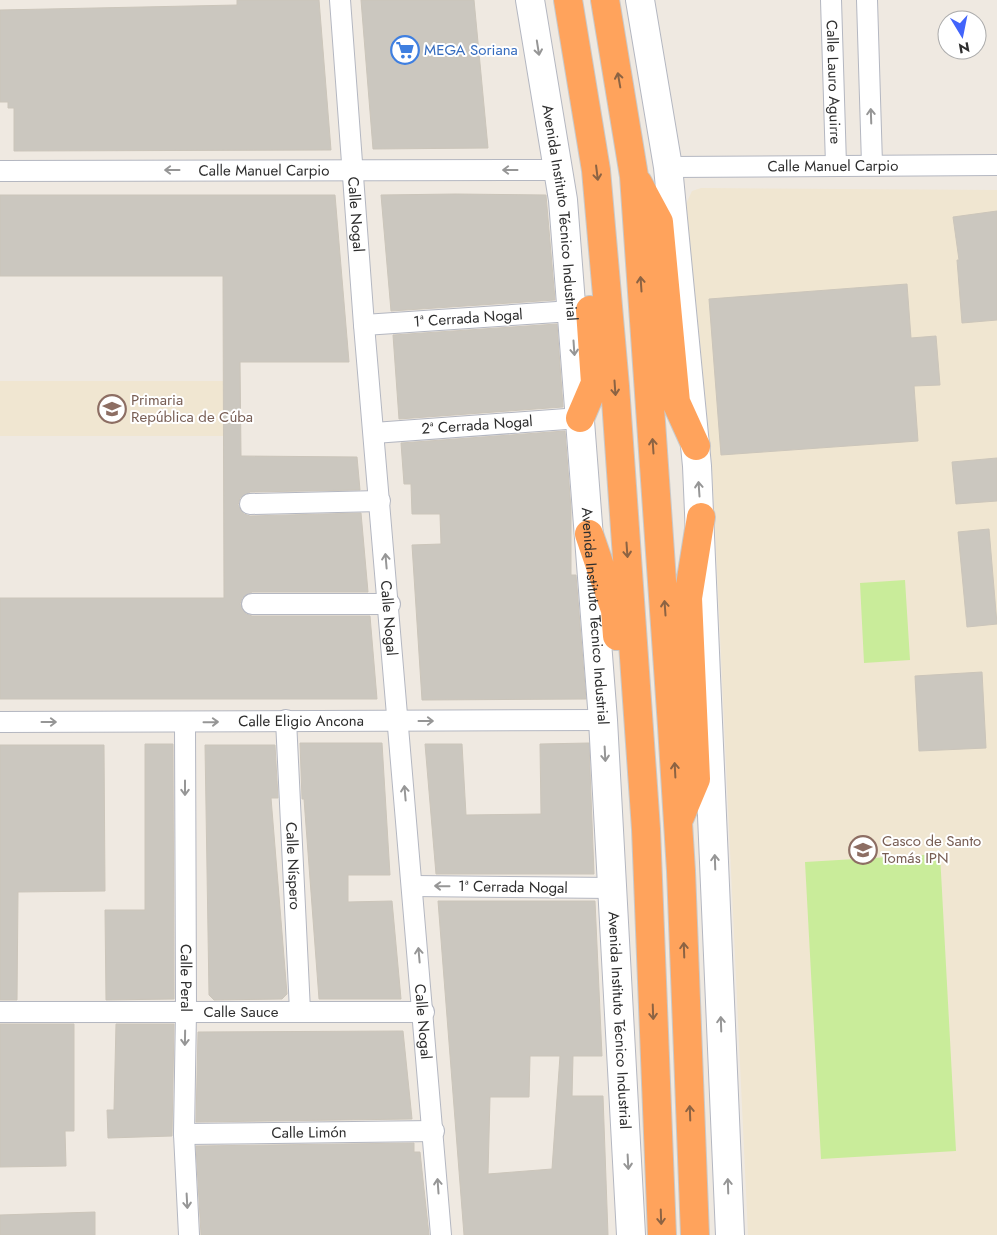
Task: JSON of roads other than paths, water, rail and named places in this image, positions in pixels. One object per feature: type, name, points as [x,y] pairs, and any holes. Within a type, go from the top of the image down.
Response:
[{"type":"highway","points":[[568,0],[590,125],[602,220],[646,829],[662,1235]]},
{"type":"highway","points":[[605,0],[634,176],[678,823],[695,1235]]},
{"type":"highway","points":[[634,176],[659,222],[676,402],[696,446]]},
{"type":"highway","points":[[580,418],[595,383],[588,279],[602,220]]},
{"type":"highway","points":[[678,823],[696,779],[688,598],[700,517]]},
{"type":"highway","points":[[589,534],[615,610],[628,785],[646,829]]},
{"type":"main road","name":"Avenida Instituto Técnico Industrial","points":[[530,0],[559,170],[572,311],[603,720],[631,1235]]},
{"type":"main road","points":[[640,0],[668,167],[696,446],[730,1235]]},
{"type":"street","name":"Calle Nogal","points":[[340,0],[364,324],[390,604],[441,1235]]},
{"type":"street","name":"Calle Lauro Aguirre","points":[[831,0],[836,165]]},
{"type":"street","points":[[867,0],[872,164]]},
{"type":"street","name":"Calle Manuel Carpio","points":[[668,167],[872,164],[997,165]]},
{"type":"street","name":"Calle Manuel Carpio","points":[[0,171],[559,170]]},
{"type":"street","name":"1ª Cerrada Nogal","points":[[364,324],[572,311]]},
{"type":"street","name":"2ª Cerrada Nogal","points":[[374,433],[580,418]]},
{"type":"street","points":[[250,504],[380,501]]},
{"type":"street","points":[[252,604],[390,604]]},
{"type":"street","name":"Calle Níspero","points":[[286,720],[300,1011]]},
{"type":"street","name":"Calle Eligio Ancona","points":[[0,722],[603,720]]},
{"type":"street","name":"Calle Peral","points":[[185,722],[186,1011],[184,1134],[189,1235]]},
{"type":"street","name":"1ª Cerrada Nogal","points":[[413,886],[613,888]]},
{"type":"street","name":"Calle Sauce","points":[[0,1012],[424,1012]]},
{"type":"street","name":"Calle Limón","points":[[184,1134],[434,1132]]},
{"type":"place","name":"MEGA Soriana","points":[[405,50]]},
{"type":"place","name":"Primaria República de Cúba","points":[[112,409]]},
{"type":"place","name":"Casco de Santo Tomás IPN","points":[[863,850]]}]
